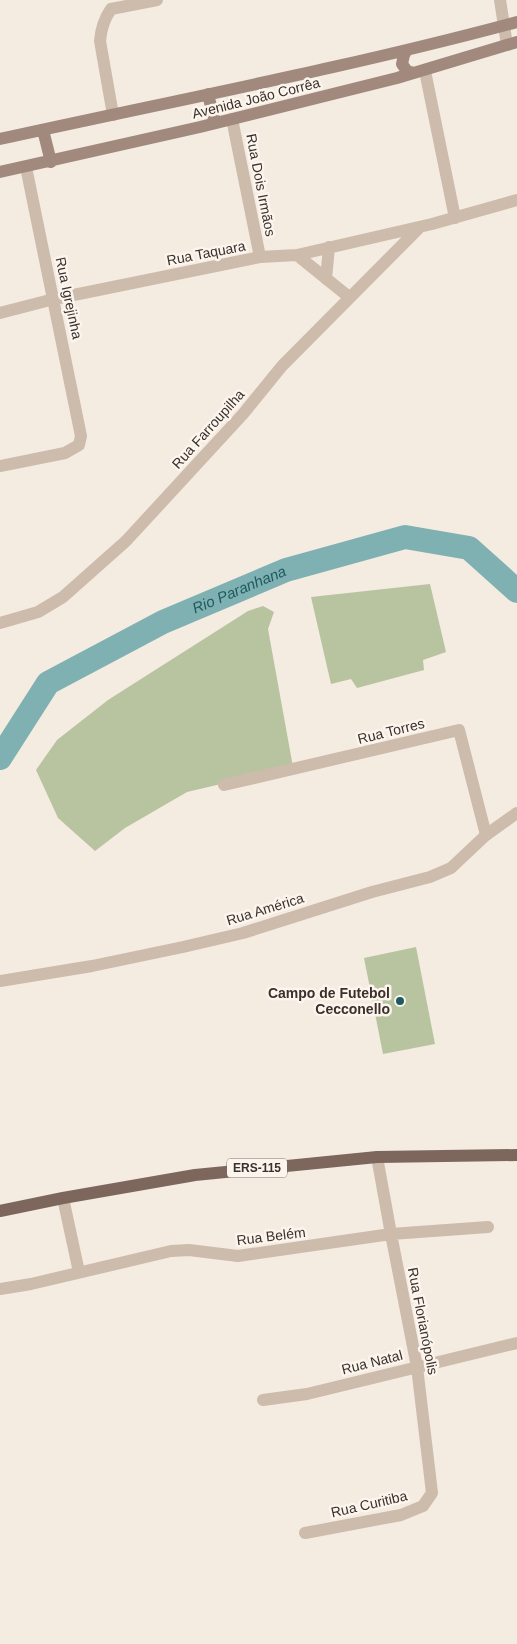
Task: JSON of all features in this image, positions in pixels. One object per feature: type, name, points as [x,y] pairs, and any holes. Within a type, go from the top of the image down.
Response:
[{"type":"main road","name":"Avenida João Corrêa","points":[[0,139],[300,75],[517,22]]},
{"type":"main road","points":[[408,50],[404,55],[402,64],[407,71],[425,70],[441,59],[442,56],[441,51],[432,44]]},
{"type":"main road","name":"Avenida João Corrêa","points":[[0,172],[215,124],[425,70],[512,44]]},
{"type":"main road","points":[[208,94],[215,124]]},
{"type":"main road","points":[[43,130],[51,162]]},
{"type":"main road","name":"ERS-115","points":[[0,1211],[195,1175],[378,1156],[517,1156]]},
{"type":"street","points":[[113,115],[100,41],[101,30],[111,5],[157,0]]},
{"type":"street","points":[[500,0],[503,26],[512,44]]},
{"type":"street","points":[[425,70],[455,218]]},
{"type":"street","name":"Rua Dois Irmãos","points":[[232,119],[260,258]]},
{"type":"street","name":"Rua Igrejinha","points":[[0,466],[65,453],[79,445],[81,436],[26,167]]},
{"type":"street","name":"Rua Taquara","points":[[0,313],[54,299],[260,258],[297,255],[419,228],[517,200]]},
{"type":"street","name":"Rua Farroupilha","points":[[0,623],[38,612],[63,597],[126,541],[243,414],[282,366],[419,228]]},
{"type":"street","points":[[326,279],[329,248]]},
{"type":"street","points":[[297,255],[349,298]]},
{"type":"street","name":"Rua Torres","points":[[224,785],[459,730],[486,835]]},
{"type":"street","name":"Rua América","points":[[0,981],[92,966],[183,948],[242,933],[372,892],[430,877],[451,868],[486,835],[517,813]]},
{"type":"street","name":"Rua Florianópolis","points":[[378,1156],[391,1234],[418,1367],[432,1493]]},
{"type":"street","points":[[63,1198],[79,1272]]},
{"type":"street","name":"Rua Belém","points":[[0,1289],[31,1284],[171,1251],[190,1250],[238,1256],[391,1234],[488,1227]]},
{"type":"street","name":"Rua Natal","points":[[262,1400],[307,1394],[517,1343]]},
{"type":"street","name":"Rua Curitiba","points":[[305,1533],[401,1515],[422,1506],[432,1493]]},
{"type":"green space","points":[[430,584],[446,652],[423,660],[424,670],[357,688],[351,679],[331,684],[311,597]]},
{"type":"green space","points":[[263,606],[274,612],[268,629],[293,767],[187,792],[125,828],[95,851],[58,818],[36,770],[57,740],[108,700],[248,611]]},
{"type":"green space","name":"Campo de Futebol Cecconello","points":[[416,947],[435,1044],[383,1054],[364,958]]},
{"type":"waterway","name":"Rio Paranhana","points":[[0,758],[48,683],[163,622],[286,570],[405,537],[469,548],[517,591]]},
{"type":"place","name":"Campo de Futebol Cecconello","points":[[400,1001]]}]
